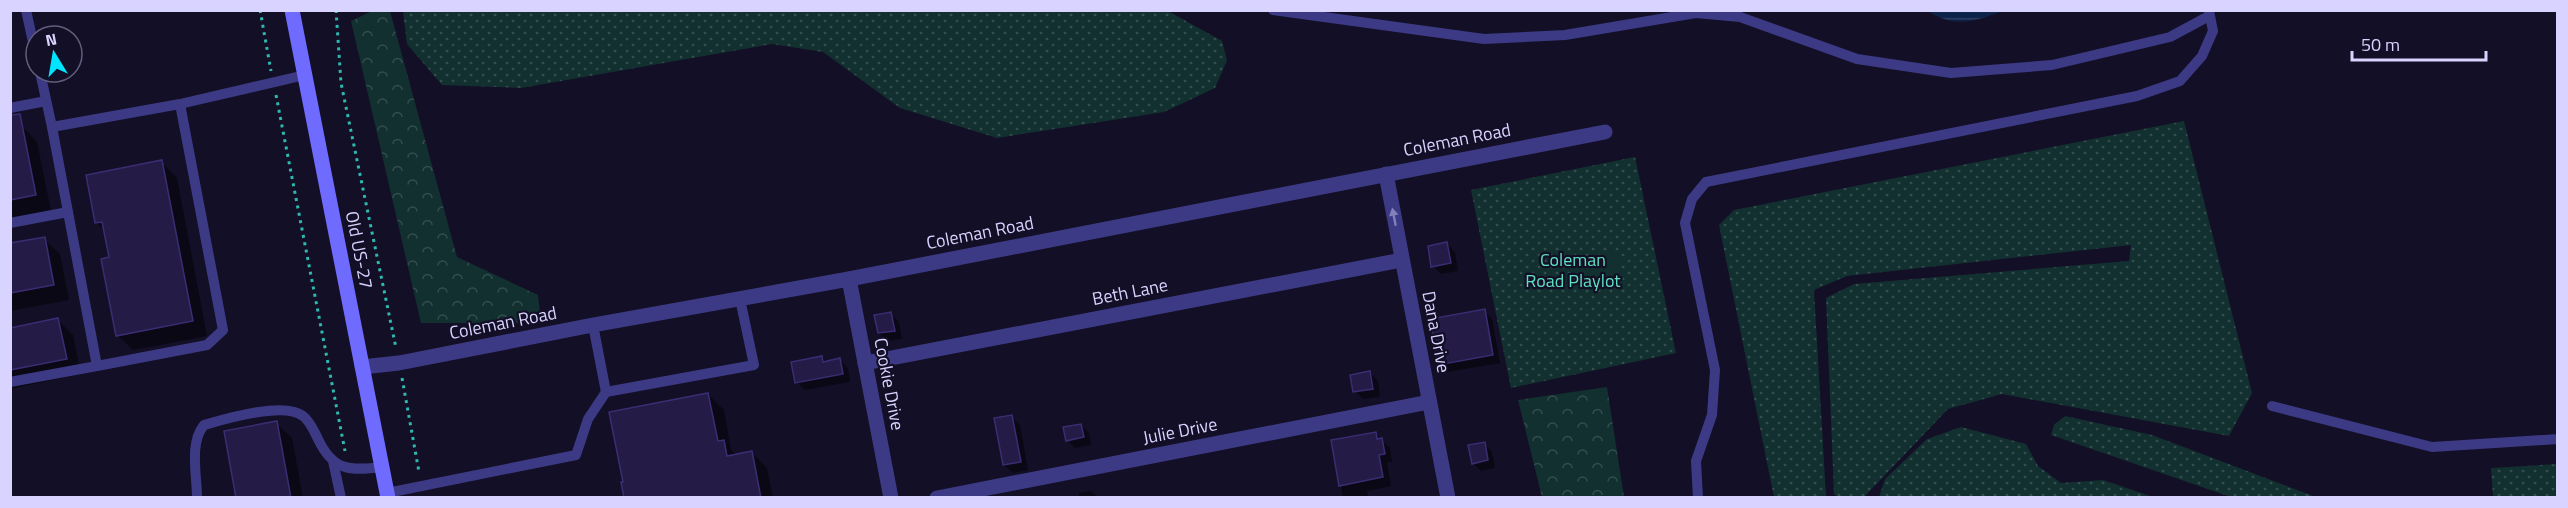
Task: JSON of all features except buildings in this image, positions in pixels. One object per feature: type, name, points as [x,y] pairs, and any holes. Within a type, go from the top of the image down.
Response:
[{"type":"main road","name":"Old US-27","points":[[292,10],[387,495]]},
{"type":"street","name":"Coleman Road","points":[[362,367],[399,363],[849,279],[1605,132]]},
{"type":"street","name":"Dana Drive","points":[[1386,174],[1448,498]]},
{"type":"street","name":"Beth Lane","points":[[865,363],[1402,260]]},
{"type":"street","name":"Cookie Drive","points":[[849,279],[891,498]]},
{"type":"street","name":"Julie Drive","points":[[938,498],[1429,402]]},
{"type":"lane","points":[[1273,10],[1485,39],[1565,35],[1696,13],[1740,17],[1857,59],[1951,73],[2052,65],[2170,37],[2209,13],[2213,31],[2202,56],[2180,81],[2137,96],[1706,182],[1692,199],[1685,223],[1715,370],[1712,415],[1696,461],[1698,498]]},
{"type":"lane","points":[[52,127],[180,104],[305,75]]},
{"type":"lane","points":[[42,84],[97,366]]},
{"type":"lane","points":[[10,108],[46,101]]},
{"type":"lane","points":[[10,382],[207,345],[223,330],[180,104]]},
{"type":"lane","points":[[10,223],[68,212]]},
{"type":"lane","points":[[606,392],[754,365],[740,299]]},
{"type":"lane","points":[[387,495],[576,455],[588,419],[606,392],[593,325]]},
{"type":"lane","points":[[2272,406],[2432,447],[2558,439]]},
{"type":"lane","points":[[197,498],[196,452],[198,433],[204,425],[271,410],[292,411],[302,415],[313,429],[324,453],[348,469],[382,467]]},
{"type":"lane","points":[[333,461],[340,498]]},
{"type":"path","points":[[260,10],[348,469]]},
{"type":"path","points":[[336,10],[341,83],[422,486]]},
{"type":"green space","points":[[372,11],[390,11],[457,257],[538,295],[541,323],[421,323],[351,21]]},
{"type":"green space","points":[[403,11],[1168,11],[1222,41],[1227,60],[1215,88],[1164,112],[997,138],[900,108],[823,52],[772,44],[521,88],[442,85],[407,44]]},
{"type":"green space","points":[[2184,121],[2252,393],[2229,436],[2002,394],[1948,409],[1864,497],[1838,497],[1834,494],[1826,298],[1854,284],[2129,261],[2131,245],[1847,276],[1814,290],[1826,497],[1774,497],[1719,225],[1734,210]]},
{"type":"green space","name":"Coleman Road Playlot","points":[[1635,157],[1676,353],[1511,388],[1471,190]]},
{"type":"green space","points":[[1617,251],[1623,283],[1592,289],[1586,257]]},
{"type":"green space","points":[[1607,387],[1624,497],[1542,497],[1518,400]]},
{"type":"green space","points":[[2065,416],[2152,435],[2316,497],[2231,497],[2051,435],[2054,425]]},
{"type":"green space","points":[[1961,427],[2026,444],[2038,466],[2061,483],[2103,480],[2153,497],[1879,497],[1885,479],[1927,439]]},
{"type":"green space","points":[[2557,464],[2557,497],[2493,497],[2491,468]]},
{"type":"water","points":[[1928,11],[2003,11],[1983,18],[1956,22],[1938,17]]}]
